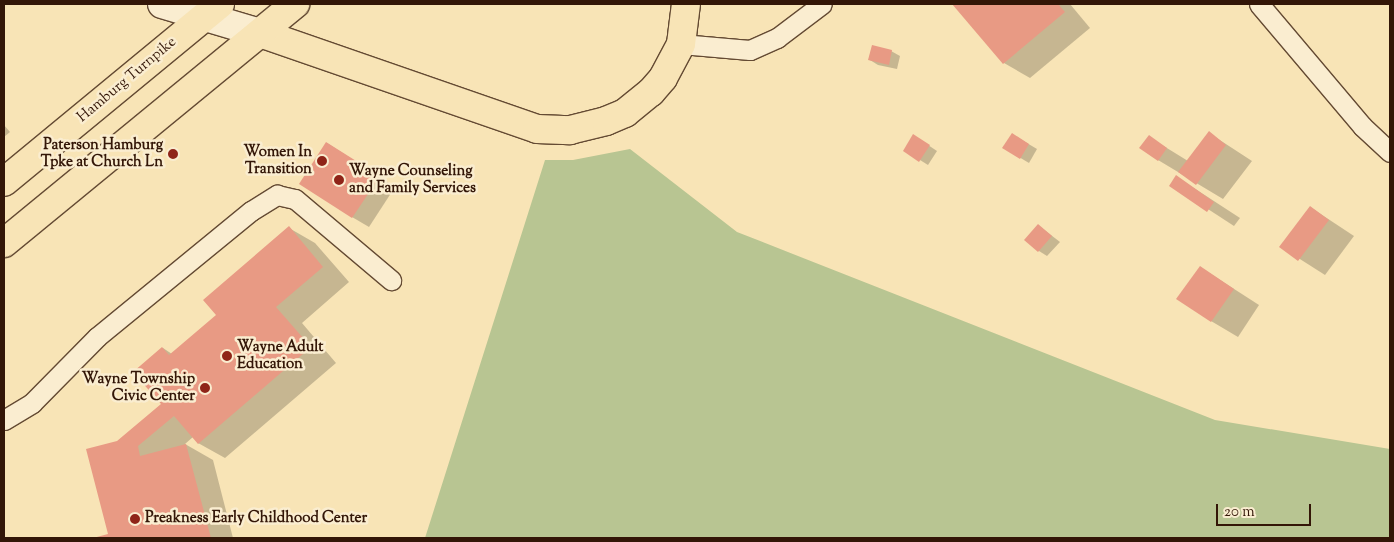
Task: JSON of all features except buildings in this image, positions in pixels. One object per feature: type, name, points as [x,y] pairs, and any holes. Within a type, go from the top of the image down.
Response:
[{"type":"main road","points":[[4,243],[295,4]]},
{"type":"main road","points":[[260,33],[514,122],[552,131],[570,130],[606,121],[625,113],[651,92],[663,78],[681,44],[686,4]]},
{"type":"main road","name":"Hamburg Turnpike","points":[[4,182],[211,11]]},
{"type":"street","points":[[162,4],[211,11],[260,33]]},
{"type":"lane","points":[[681,44],[750,50],[777,38],[822,4]]},
{"type":"lane","points":[[1259,4],[1362,126],[1390,152]]},
{"type":"lane","points":[[4,420],[32,403],[97,337],[120,318],[251,211],[277,196],[295,199],[391,280]]},
{"type":"green space","points":[[630,149],[737,232],[1215,420],[1390,449],[1390,538],[425,538],[545,160],[573,160]]},
{"type":"place","name":"Paterson Hamburg Tpke at Church Ln","points":[[173,154]]},
{"type":"place","name":"Women In Transition","points":[[322,161]]},
{"type":"place","name":"Wayne Counseling and Family Services","points":[[339,180]]},
{"type":"place","name":"Wayne Adult Education","points":[[227,356]]},
{"type":"place","name":"Wayne Township Civic Center","points":[[205,388]]},
{"type":"place","name":"Preakness Early Childhood Center","points":[[135,519]]}]
